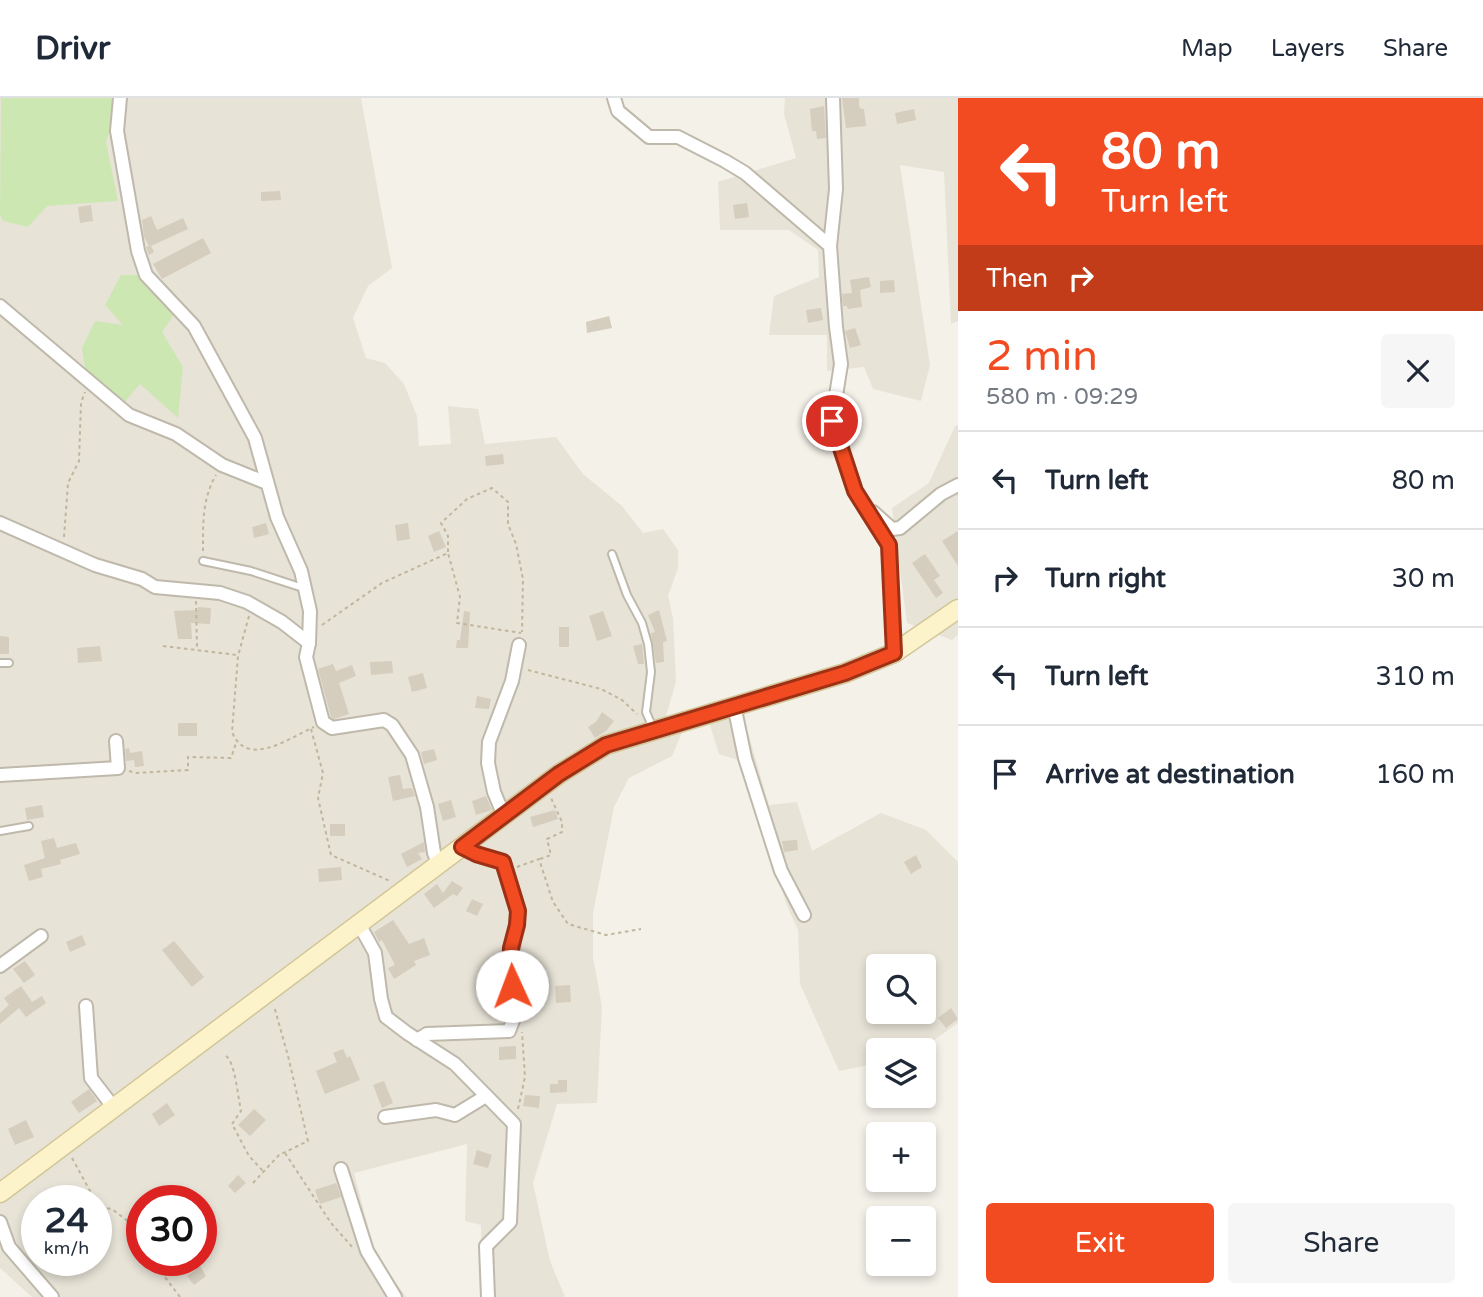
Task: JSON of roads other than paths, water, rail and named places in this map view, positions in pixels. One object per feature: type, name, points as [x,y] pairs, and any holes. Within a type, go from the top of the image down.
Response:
[{"type":"main road","points":[[1,1189],[65,1145],[545,785],[606,745],[651,724],[734,705],[845,673],[894,653],[958,609]]},
{"type":"street","points":[[120,98],[117,131],[138,251],[146,275],[194,326],[255,438],[277,517],[301,571],[310,611],[310,638],[306,657],[323,722],[332,728],[384,720],[392,725],[412,755],[427,807],[434,853],[439,865]]},
{"type":"street","points":[[614,98],[618,111],[649,137],[678,137],[735,167],[830,246]]},
{"type":"street","points":[[833,98],[836,189],[830,246],[841,364],[832,421],[855,491],[889,545],[894,653]]},
{"type":"street","points":[[0,306],[129,415],[176,434],[222,465],[267,483]]},
{"type":"street","points":[[864,505],[892,529],[900,528],[942,494],[958,485]]},
{"type":"street","points":[[0,523],[95,565],[142,579],[155,587],[220,593],[252,604],[310,638]]},
{"type":"street","points":[[504,816],[494,792],[488,763],[489,742],[512,681],[519,645]]},
{"type":"street","points":[[734,705],[745,758],[781,871],[804,915]]},
{"type":"street","points":[[0,775],[118,768],[116,741]]},
{"type":"street","points":[[417,1040],[427,1034],[509,1031],[517,1010],[510,969],[518,911],[503,862],[462,847]]},
{"type":"street","points":[[359,924],[375,953],[386,1017],[455,1064],[514,1124],[510,1222],[486,1246],[488,1297]]},
{"type":"street","points":[[0,966],[41,936]]},
{"type":"street","points":[[86,1006],[91,1078],[114,1108]]},
{"type":"street","points":[[386,1117],[436,1110],[455,1115],[486,1096]]},
{"type":"street","points":[[341,1169],[367,1251],[395,1297]]},
{"type":"street","points":[[0,1222],[9,1247],[52,1297]]},
{"type":"lane","points":[[612,554],[627,595],[642,623],[648,644],[651,673],[646,712],[651,724]]},
{"type":"lane","points":[[203,561],[251,571],[305,589]]},
{"type":"lane","points":[[0,663],[9,663]]},
{"type":"lane","points":[[0,831],[29,827]]}]
